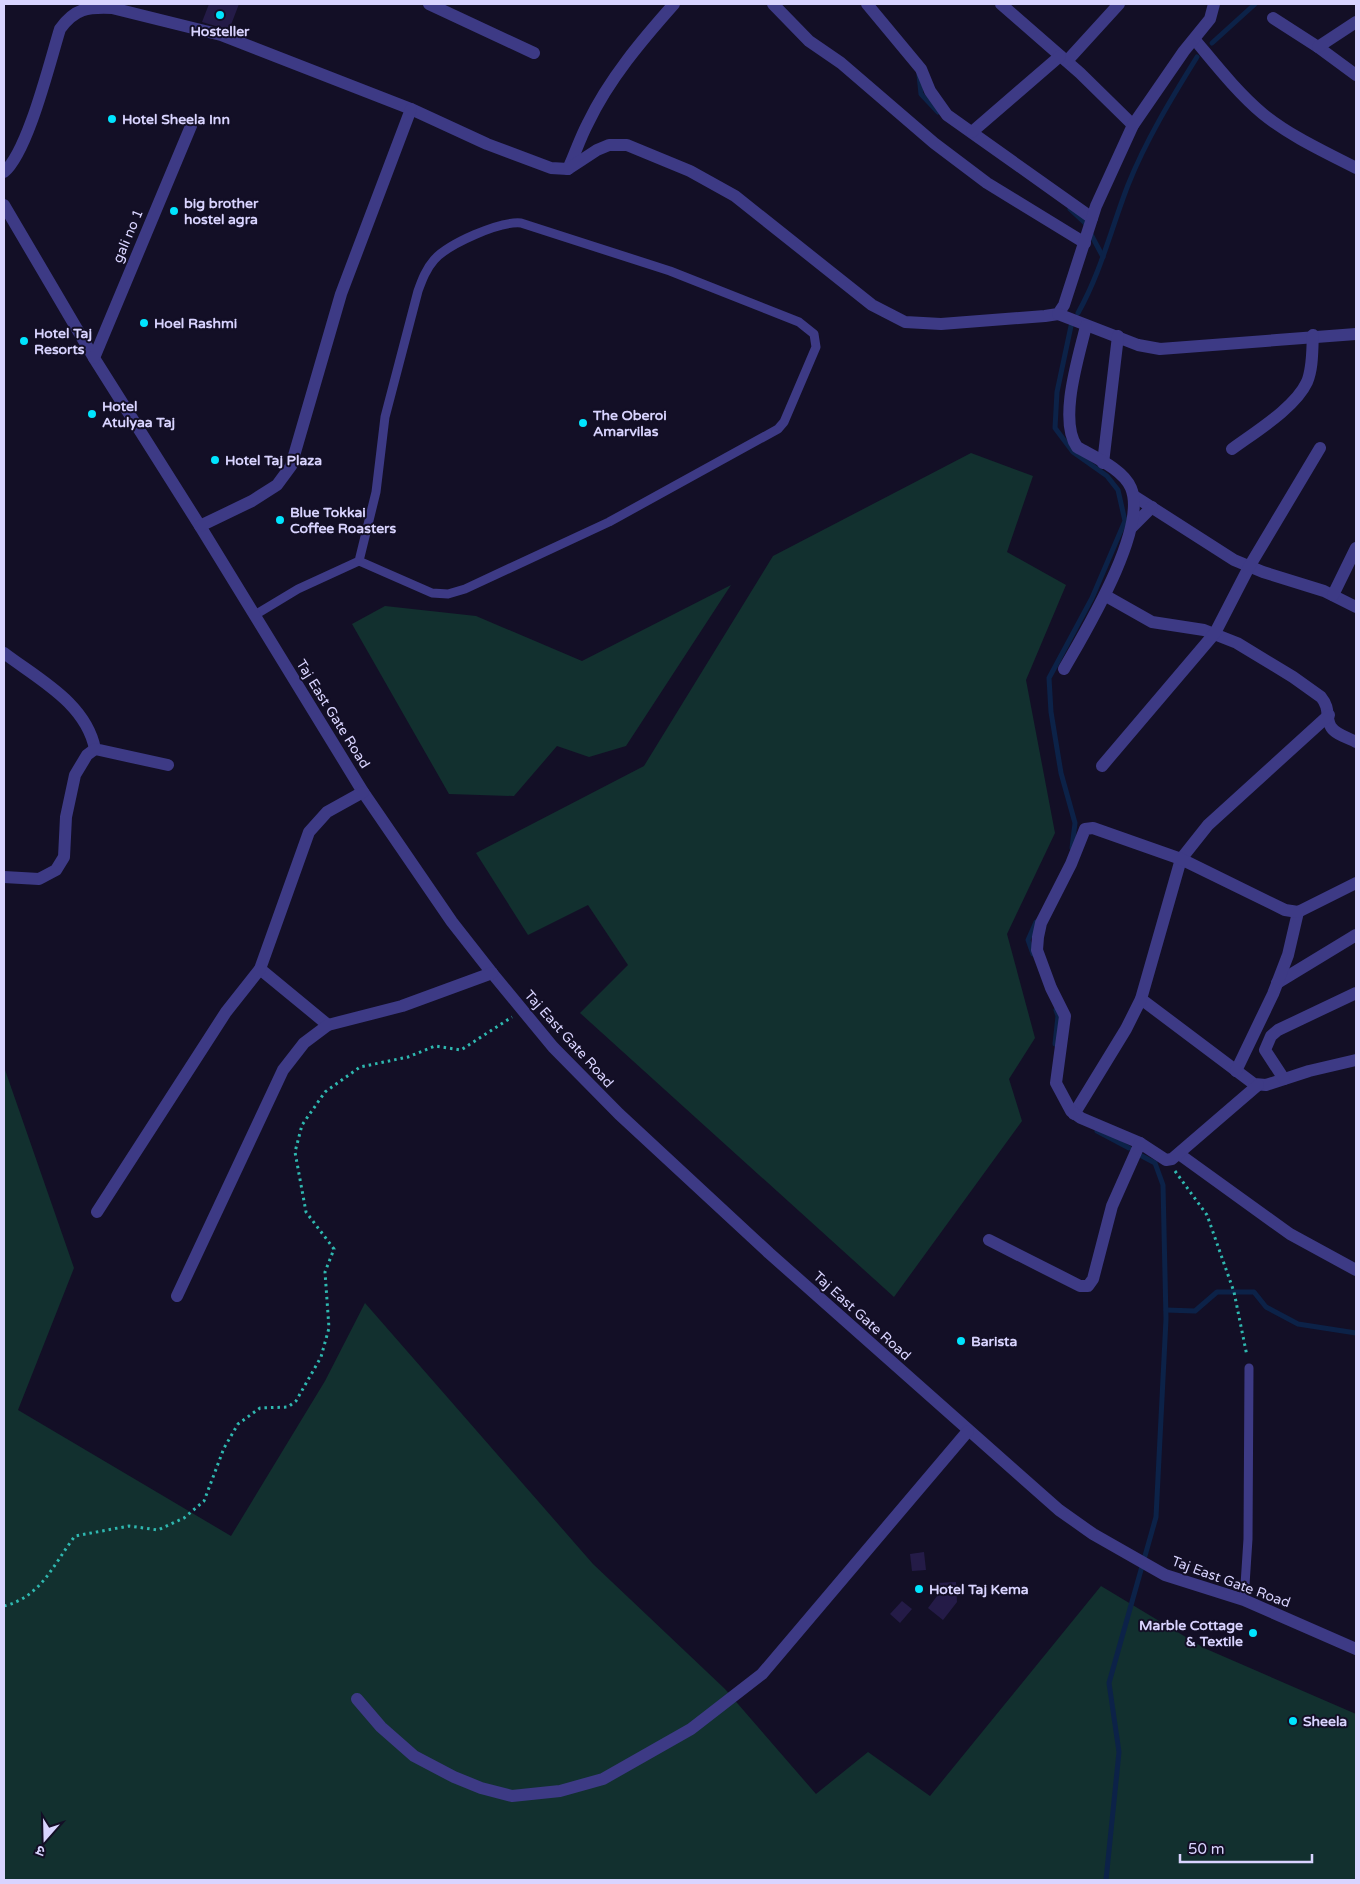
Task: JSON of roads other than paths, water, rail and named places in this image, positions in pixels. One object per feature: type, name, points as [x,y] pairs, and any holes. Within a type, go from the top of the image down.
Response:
[{"type":"street","points":[[429,4],[534,53]]},
{"type":"street","points":[[568,169],[588,122],[600,101],[652,29],[674,4]]},
{"type":"street","points":[[773,4],[809,41],[841,62],[986,183],[1085,243]]},
{"type":"street","points":[[867,4],[921,69],[930,91],[947,115],[1092,218]]},
{"type":"street","points":[[1001,4],[1064,58],[1133,125]]},
{"type":"street","points":[[972,132],[1064,58],[1119,4]]},
{"type":"street","points":[[1058,314],[1072,285],[1092,218],[1133,125],[1184,51],[1195,40],[1210,19],[1214,4]]},
{"type":"street","points":[[4,172],[14,159],[26,135],[60,29],[69,16],[78,11],[94,7],[113,6],[221,35],[411,110],[486,144],[551,168],[568,169],[597,150],[609,145],[627,146],[690,171],[735,196],[872,305],[905,322],[941,324],[1058,314],[1138,345],[1160,349],[1313,335],[1356,334]]},
{"type":"street","points":[[1272,18],[1318,47],[1356,75]]},
{"type":"street","points":[[1318,47],[1356,22]]},
{"type":"street","points":[[1195,40],[1229,81],[1263,114],[1302,139],[1356,168]]},
{"type":"street","points":[[200,526],[277,485],[291,466],[341,294],[411,110]]},
{"type":"street","name":"gali no 1","points":[[94,358],[191,126]]},
{"type":"street","name":"Taj East Gate Road","points":[[4,205],[94,358],[200,526],[363,792],[452,922],[492,974],[553,1047],[618,1114],[968,1431],[1059,1510],[1093,1534],[1118,1546],[1165,1575],[1244,1600],[1356,1649]]},
{"type":"street","points":[[1064,669],[1106,596],[1132,527],[1134,496],[1126,479],[1077,447],[1072,439],[1070,408],[1074,376],[1086,326]]},
{"type":"street","points":[[1232,449],[1289,405],[1299,395],[1308,375],[1313,335]]},
{"type":"street","points":[[1104,463],[1118,336]]},
{"type":"street","points":[[1102,766],[1214,634],[1249,567],[1320,448]]},
{"type":"street","points":[[1134,496],[1249,567],[1333,595],[1356,608]]},
{"type":"street","points":[[1132,527],[1152,507]]},
{"type":"street","points":[[1333,595],[1356,548]]},
{"type":"street","points":[[1106,596],[1152,622],[1214,634],[1242,645],[1321,697],[1328,707],[1330,726],[1356,742]]},
{"type":"street","points":[[4,653],[50,685],[76,710],[95,750]]},
{"type":"street","points":[[1074,1114],[1126,1029],[1141,999],[1181,858],[1208,825],[1328,716]]},
{"type":"street","points":[[4,877],[39,879],[56,870],[64,857],[66,817],[75,775],[87,755],[95,750],[168,764]]},
{"type":"street","points":[[97,1212],[226,1012],[260,969],[309,832],[327,812],[363,792]]},
{"type":"street","points":[[1356,883],[1298,912],[1271,904],[1181,858],[1092,828],[1085,829],[1071,864],[1041,923],[1037,950],[1051,988],[1065,1016],[1056,1083],[1063,1100],[1074,1114],[1173,1157],[1290,1234],[1356,1270]]},
{"type":"street","points":[[1236,1072],[1288,955],[1298,912]]},
{"type":"street","points":[[1277,983],[1356,935]]},
{"type":"street","points":[[260,969],[328,1025]]},
{"type":"street","points":[[177,1296],[283,1070],[304,1043],[328,1025],[402,1006],[492,974]]},
{"type":"street","points":[[1284,1079],[1265,1050],[1270,1036],[1286,1026],[1356,993]]},
{"type":"street","points":[[1141,999],[1236,1072],[1258,1085],[1266,1085],[1356,1060]]},
{"type":"street","points":[[1173,1157],[1258,1085]]},
{"type":"street","points":[[989,1240],[1080,1286],[1088,1286],[1093,1279],[1112,1206],[1140,1143]]},
{"type":"street","points":[[357,1699],[381,1727],[414,1756],[454,1777],[481,1788],[512,1796],[560,1791],[603,1779],[691,1729],[762,1674],[968,1431]]},
{"type":"lane","points":[[255,616],[298,589],[359,560],[432,593],[448,594],[465,589],[609,522],[778,429],[784,422],[816,347],[814,334],[800,322],[670,271],[521,223],[507,223],[472,235],[436,258],[425,272],[418,291],[385,417],[376,492],[359,560]]},
{"type":"lane","points":[[1244,1600],[1248,1539],[1249,1368]]},
{"type":"waterway","points":[[1212,43],[1255,4]]},
{"type":"waterway","points":[[1078,313],[1093,282],[1135,168],[1160,120],[1197,57]]},
{"type":"waterway","points":[[919,75],[921,94],[938,112]]},
{"type":"waterway","points":[[1070,209],[1085,223],[1103,257]]},
{"type":"waterway","points":[[1071,326],[1057,392],[1055,428],[1073,452],[1107,476],[1118,490],[1125,521],[1092,598],[1049,678],[1051,712],[1061,773],[1075,823],[1072,848]]},
{"type":"waterway","points":[[1033,954],[1028,940],[1036,922]]},
{"type":"waterway","points":[[1055,1044],[1058,1016],[1056,1010]]},
{"type":"waterway","points":[[1097,1131],[1129,1148]]},
{"type":"waterway","points":[[1106,1880],[1119,1752],[1109,1683],[1156,1517],[1166,1319],[1163,1185],[1155,1163],[1140,1155]]},
{"type":"waterway","points":[[1166,1310],[1195,1311],[1217,1292],[1254,1292],[1266,1307],[1298,1324],[1356,1333]]},
{"type":"place","name":"Hosteller","points":[[220,15]]},
{"type":"place","name":"Hotel Sheela Inn","points":[[112,119]]},
{"type":"place","name":"big brother hostel agra","points":[[174,211]]},
{"type":"place","name":"Hoel Rashmi","points":[[144,323]]},
{"type":"place","name":"Hotel Taj Resorts","points":[[24,341]]},
{"type":"place","name":"Hotel Atulyaa Taj","points":[[92,414]]},
{"type":"place","name":"The Oberoi Amarvilas","points":[[583,423]]},
{"type":"place","name":"Hotel Taj Plaza","points":[[215,460]]},
{"type":"place","name":"Blue Tokkai Coffee Roasters","points":[[280,520]]},
{"type":"place","name":"Barista","points":[[961,1341]]},
{"type":"place","name":"Hotel Taj Kema","points":[[919,1589]]},
{"type":"place","name":"Marble Cottage & Textile","points":[[1253,1633]]},
{"type":"place","name":"Sheela","points":[[1293,1721]]}]
